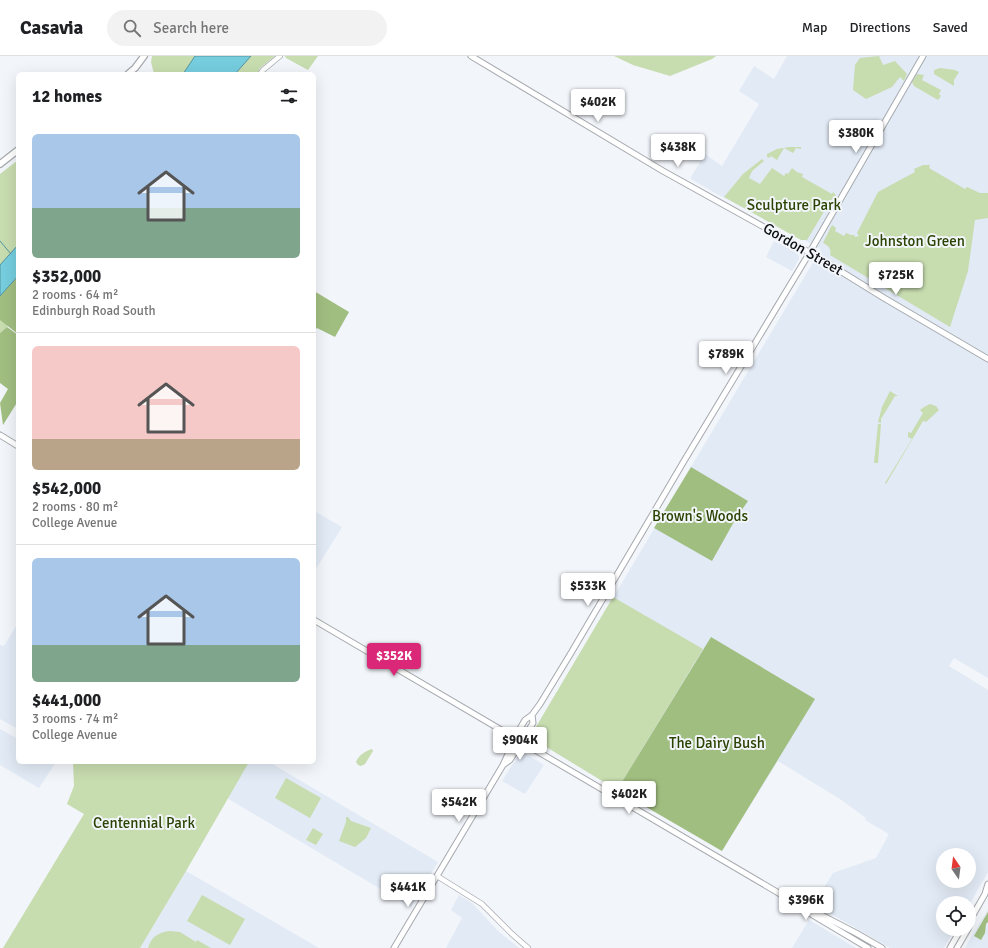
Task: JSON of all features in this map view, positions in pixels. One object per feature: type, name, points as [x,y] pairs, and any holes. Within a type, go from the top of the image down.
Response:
[{"type":"main road","points":[[130,72],[144,56]]},
{"type":"main road","name":"Gordon Street","points":[[471,56],[663,171],[810,252],[988,359]]},
{"type":"main road","points":[[394,948],[503,765],[525,720],[532,715],[571,653],[684,461],[810,252],[923,56]]},
{"type":"main road","points":[[0,164],[16,152]]},
{"type":"main road","points":[[0,435],[16,445]]},
{"type":"main road","points":[[316,621],[800,906],[868,948]]},
{"type":"main road","points":[[503,765],[510,760],[522,742],[533,723],[532,715]]},
{"type":"main road","points":[[976,909],[986,893],[988,884]]},
{"type":"main road","points":[[800,906],[814,910],[856,932],[882,948]]},
{"type":"main road","points":[[950,948],[957,936]]},
{"type":"main road","points":[[957,948],[964,936]]},
{"type":"street","points":[[262,72],[280,56]]},
{"type":"street","points":[[437,876],[482,904],[528,948]]},
{"type":"shaded area","points":[[787,56],[988,56],[988,678],[954,658],[949,666],[988,690],[988,872],[974,896],[936,896],[936,936],[951,936],[944,948],[890,948],[814,904],[833,873],[876,858],[889,834],[865,820],[866,818],[840,799],[778,761],[722,851],[530,737],[821,249],[691,179],[705,154],[722,166],[759,104],[739,91],[754,66],[774,79]]},
{"type":"shaded area","points":[[774,241],[796,252],[799,256],[799,259],[792,271],[766,257]]},
{"type":"shaded area","points":[[316,512],[342,527],[316,569]]},
{"type":"shaded area","points":[[16,626],[16,728],[0,719],[0,645],[4,646]]},
{"type":"shaded area","points":[[0,729],[16,738],[16,764],[55,764],[39,788],[0,765]]},
{"type":"shaded area","points":[[521,751],[544,765],[525,794],[502,781]]},
{"type":"shaded area","points":[[248,764],[272,764],[438,862],[411,907],[227,798]]},
{"type":"shaded area","points":[[186,871],[319,948],[140,948]]},
{"type":"shaded area","points":[[459,895],[472,903],[498,931],[519,948],[446,948],[462,918],[451,910]]},
{"type":"shaded area","points":[[988,909],[988,948],[965,948],[972,936],[976,936],[976,929]]},
{"type":"shaded area","points":[[809,920],[814,923],[856,948],[792,948]]},
{"type":"green space","points":[[152,56],[275,56],[260,68],[258,72],[154,72],[151,62]]},
{"type":"green space","points":[[285,56],[318,56],[308,70]]},
{"type":"green space","points":[[614,56],[716,56],[670,76],[633,65]]},
{"type":"green space","points":[[879,56],[883,65],[895,61],[907,74],[904,81],[900,77],[892,87],[866,99],[853,90],[855,65],[860,58]]},
{"type":"green space","points":[[940,68],[959,72],[954,80],[954,86],[934,74],[934,70]]},
{"type":"green space","points":[[917,74],[924,75],[922,80],[941,90],[939,94],[941,96],[938,100],[914,86],[912,82]]},
{"type":"green space","points":[[789,147],[801,147],[801,149],[796,148],[793,153],[784,148],[777,160],[771,156],[769,158],[767,157],[767,154],[777,149]]},
{"type":"green space","name":"Sculpture Park","points":[[762,159],[764,161],[752,171],[749,178],[760,184],[772,168],[784,176],[786,173],[788,174],[792,168],[803,174],[802,177],[832,194],[833,192],[836,195],[831,200],[807,240],[801,240],[724,197],[743,174]]},
{"type":"green space","points":[[16,162],[16,319],[0,333],[0,174]]},
{"type":"green space","name":"Johnston Green","points":[[923,165],[930,165],[929,168],[965,189],[967,187],[980,193],[988,193],[988,218],[975,220],[968,271],[950,327],[830,255],[829,248],[823,243],[832,225],[836,228],[835,231],[844,236],[846,233],[854,235],[855,237],[859,236],[857,233],[878,192],[915,172],[914,169]]},
{"type":"green space","points":[[16,278],[16,332],[0,320],[0,296]]},
{"type":"green space","points":[[316,292],[349,312],[335,337],[317,328],[316,329]]},
{"type":"green space","points":[[7,327],[16,334],[16,404],[3,425],[0,403],[8,389],[0,383],[0,333]]},
{"type":"green space","points":[[890,391],[898,396],[895,396],[881,419],[881,423],[878,422],[882,407]]},
{"type":"green space","points":[[930,404],[936,406],[939,410],[926,422],[923,421],[886,484],[885,483],[912,439],[908,437],[908,432],[911,433],[923,413],[920,410]]},
{"type":"green space","points":[[878,424],[881,424],[878,463],[874,463]]},
{"type":"green space","name":"Brown's Woods","points":[[691,467],[748,501],[735,520],[712,561],[654,528]]},
{"type":"green space","points":[[613,597],[703,649],[617,790],[530,737]]},
{"type":"green space","name":"The Dairy Bush","points":[[711,637],[815,699],[722,851],[617,790]]},
{"type":"green space","points":[[372,749],[373,751],[365,764],[361,766],[358,765],[356,762],[359,757]]},
{"type":"green space","name":"Centennial Park","points":[[73,764],[248,764],[140,948],[3,948],[84,814],[67,804],[74,786]]},
{"type":"green space","points":[[286,778],[321,798],[310,818],[275,798]]},
{"type":"green space","points":[[346,817],[348,817],[351,821],[371,828],[366,838],[355,847],[339,841],[346,822]]},
{"type":"green space","points":[[313,828],[323,834],[316,845],[306,840]]},
{"type":"green space","points":[[202,895],[245,919],[230,945],[187,921]]},
{"type":"green space","points":[[988,912],[988,922],[981,940],[974,936],[976,936],[976,933]]},
{"type":"green space","points":[[170,931],[180,932],[196,942],[197,940],[211,948],[148,948],[153,938]]},
{"type":"water","points":[[195,56],[251,56],[237,72],[184,72]]},
{"type":"water","points":[[16,247],[16,278],[0,296],[0,265]]},
{"type":"waterway","points":[[0,241],[11,254]]}]
